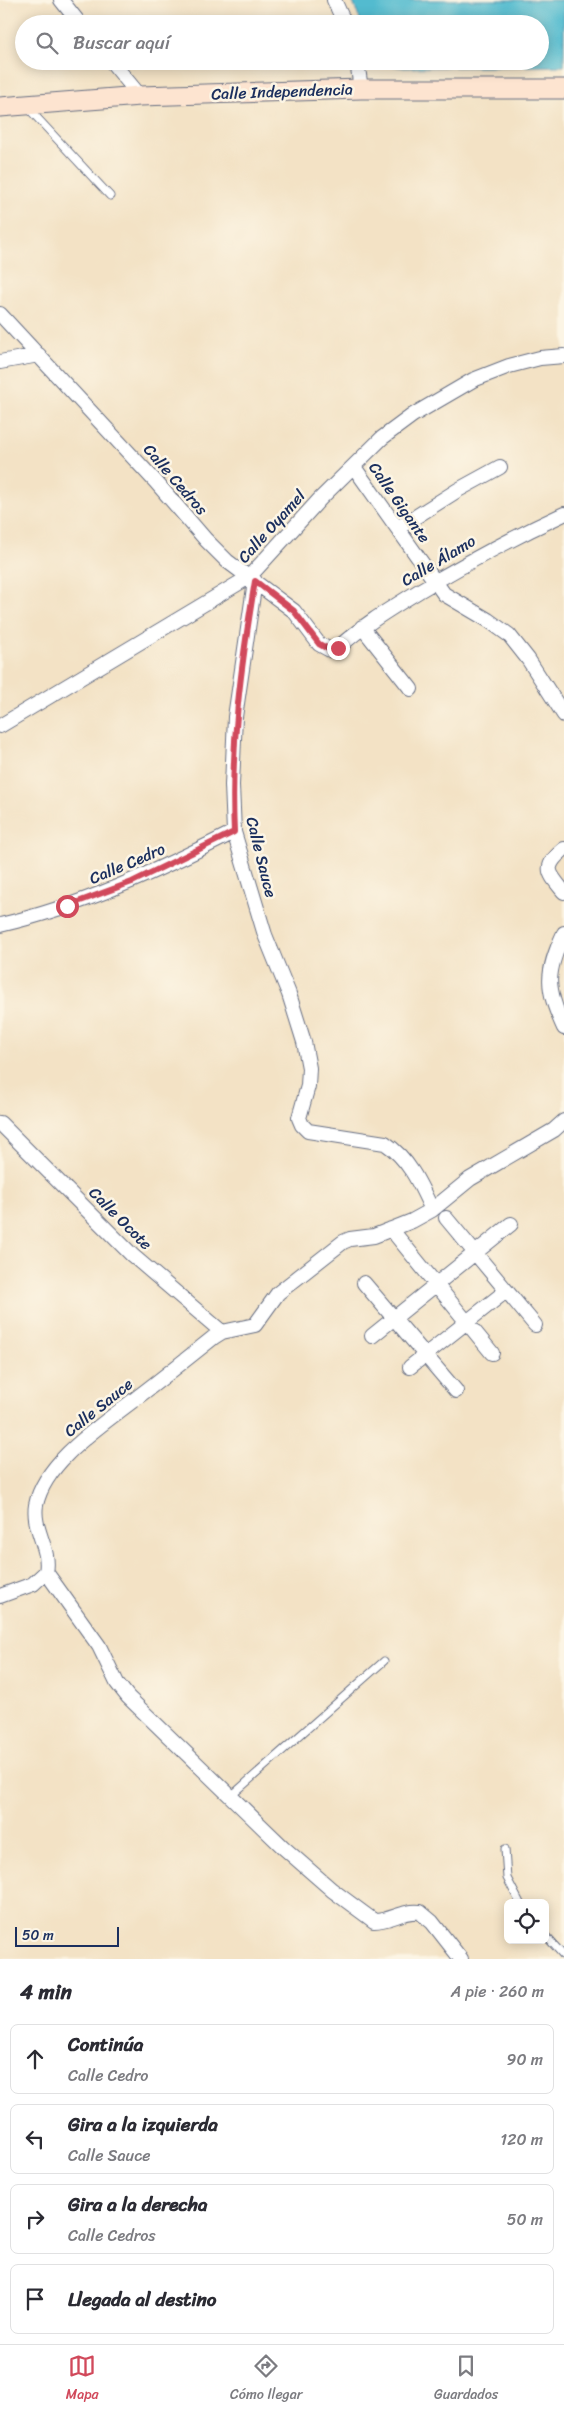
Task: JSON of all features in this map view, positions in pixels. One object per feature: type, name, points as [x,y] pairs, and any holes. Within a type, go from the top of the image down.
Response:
[{"type":"main road","name":"Calle Independencia","points":[[0,107],[140,96],[361,88],[564,89]]},
{"type":"street","points":[[61,0],[73,15]]},
{"type":"street","points":[[334,0],[341,15]]},
{"type":"street","points":[[118,70],[140,96]]},
{"type":"street","points":[[358,70],[361,88]]},
{"type":"street","name":"Calle Cedros","points":[[0,314],[155,481],[206,540],[227,560],[294,611],[319,644],[330,650],[338,648]]},
{"type":"street","points":[[0,362],[38,355]]},
{"type":"street","name":"Calle Oyamel","points":[[0,726],[252,579],[320,499],[382,438],[441,397],[508,366],[564,356]]},
{"type":"street","name":"Calle Gigante","points":[[354,467],[398,528],[434,583],[449,599],[488,620],[509,635],[528,659],[564,715]]},
{"type":"street","points":[[398,528],[458,490],[500,467]]},
{"type":"street","name":"Calle Álamo","points":[[338,648],[362,627],[499,544],[564,514]]},
{"type":"street","name":"Calle Sauce","points":[[252,579],[235,717],[232,785],[234,832],[265,936],[289,994],[304,1042],[309,1068],[308,1086],[299,1118],[302,1126],[308,1132],[385,1143],[395,1150],[416,1177],[432,1210]]},
{"type":"street","points":[[362,627],[411,689]]},
{"type":"street","name":"Calle Cedro","points":[[0,925],[67,906],[132,882],[234,832]]},
{"type":"street","points":[[564,849],[549,863],[552,877],[564,892]]},
{"type":"street","points":[[564,933],[549,971],[550,994],[564,1028]]},
{"type":"street","name":"Calle Sauce","points":[[46,1572],[46,1555],[35,1519],[39,1495],[52,1472],[87,1436],[222,1332],[255,1325],[271,1301],[292,1280],[343,1242],[350,1239],[374,1236],[391,1230],[432,1210],[470,1179],[554,1130],[564,1121]]},
{"type":"street","name":"Calle Ocote","points":[[0,1122],[132,1255],[222,1332]]},
{"type":"street","points":[[446,1218],[535,1325]]},
{"type":"street","points":[[372,1336],[511,1224]]},
{"type":"street","points":[[391,1230],[492,1353]]},
{"type":"street","points":[[364,1283],[456,1391]]},
{"type":"street","points":[[410,1367],[506,1291]]},
{"type":"street","points":[[0,1596],[33,1584],[46,1572],[99,1646],[117,1683],[128,1697],[284,1848],[374,1921],[382,1921],[405,1912],[420,1912],[432,1922],[461,1959]]},
{"type":"lane","points":[[26,106],[110,196]]},
{"type":"lane","points":[[230,1797],[384,1661]]},
{"type":"lane","points":[[505,1849],[507,1878],[518,1899]]},
{"type":"lane","points":[[549,1939],[564,1956]]},
{"type":"water","points":[[352,0],[564,0],[564,66],[549,66],[549,15],[358,15]]},
{"type":"route","points":[[67,906],[132,882],[234,832],[232,785],[235,717],[255,581],[294,611],[319,644],[330,650],[338,648]]}]
